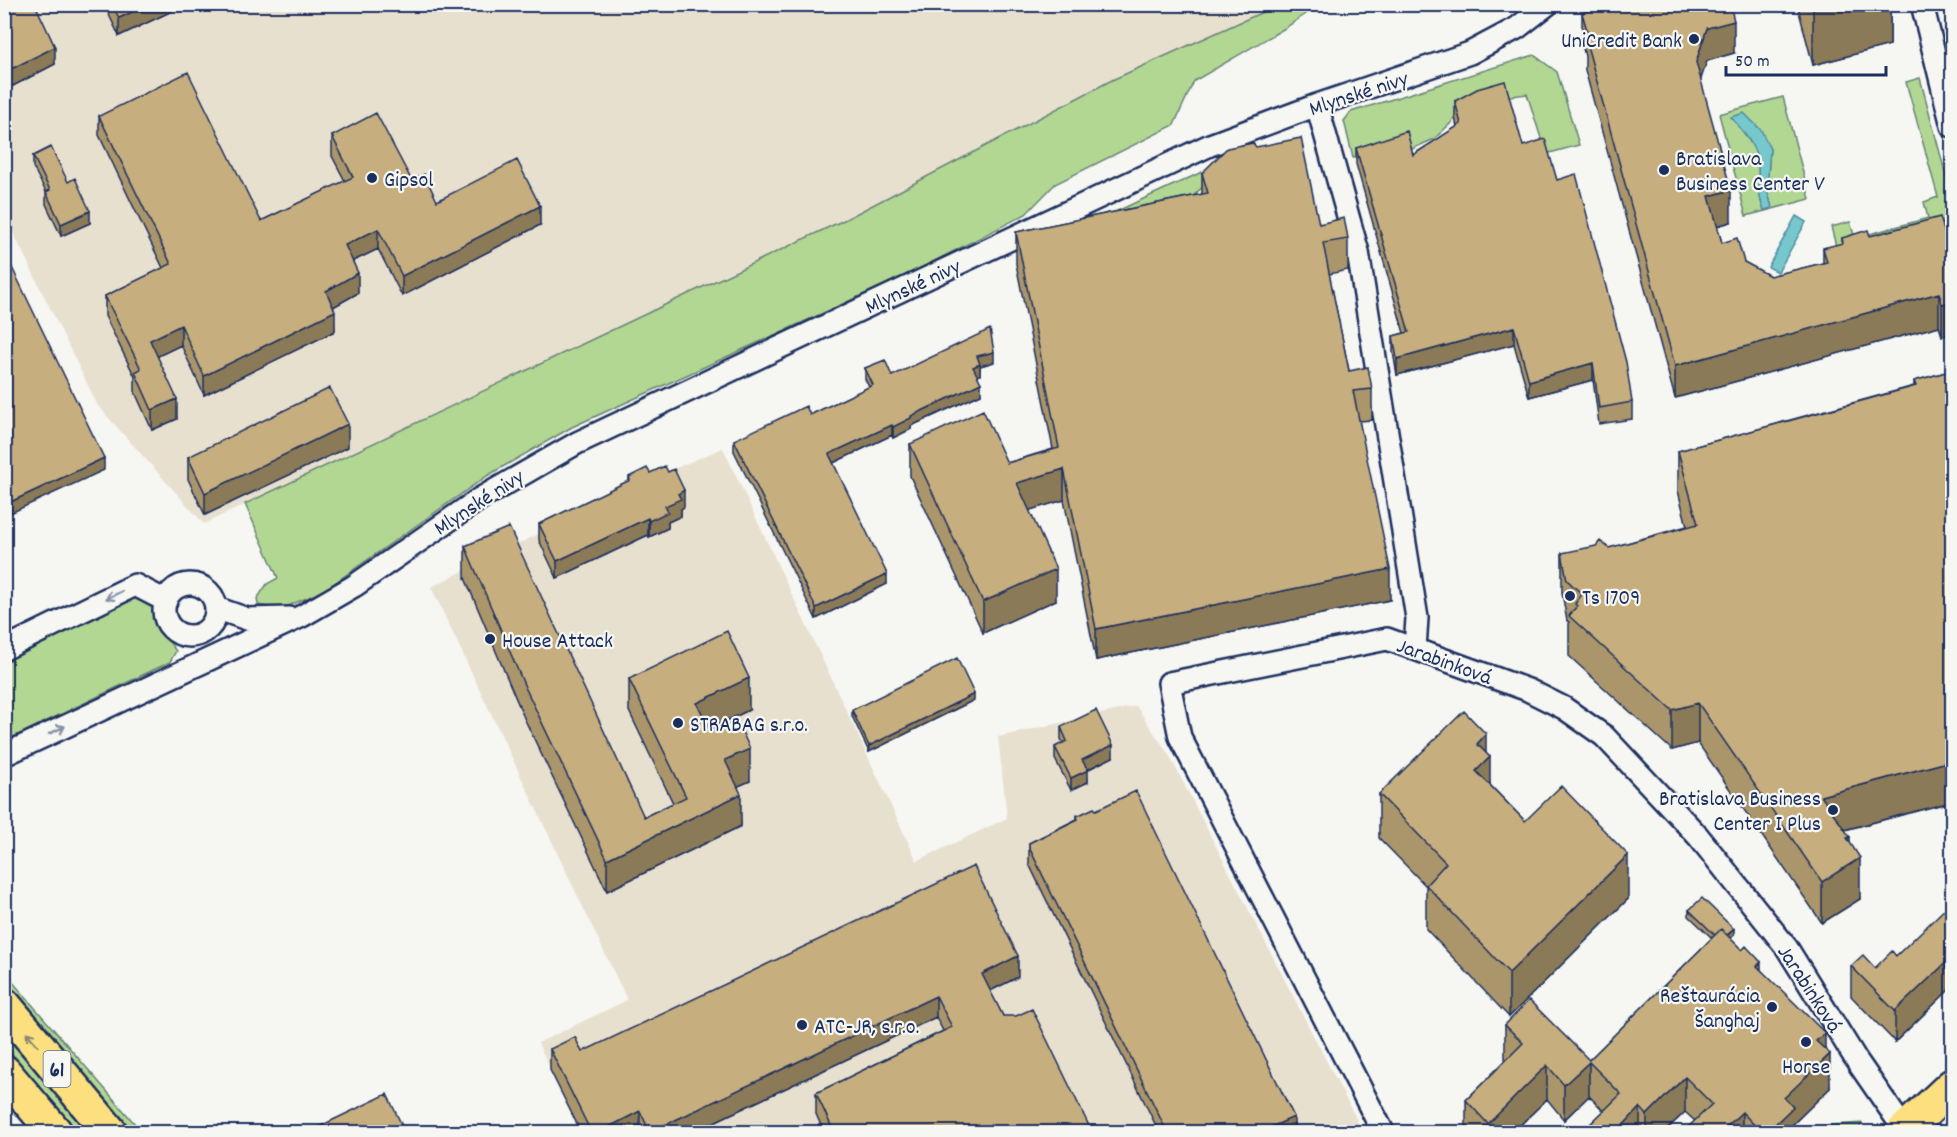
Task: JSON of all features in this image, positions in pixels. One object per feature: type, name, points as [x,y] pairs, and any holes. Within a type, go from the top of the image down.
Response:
[{"type":"main road","name":"61","points":[[4,1005],[110,1132]]},
{"type":"main road","name":"61","points":[[4,1072],[55,1132]]},
{"type":"main road","points":[[1906,1132],[1953,1086]]},
{"type":"street","name":"Mlynské nivy","points":[[4,755],[176,674],[243,646],[302,616],[354,586],[481,498],[577,443],[1201,149],[1317,105],[1470,53],[1503,37],[1548,4]]},
{"type":"street","points":[[1922,4],[1953,126]]},
{"type":"street","points":[[1317,105],[1358,252],[1417,618],[1415,649]]},
{"type":"street","name":"Mlynské nivy","points":[[206,624],[209,592],[193,584],[179,587],[166,601],[164,611],[169,626],[182,635],[206,624],[302,616]]},
{"type":"street","points":[[4,649],[135,585],[166,601]]},
{"type":"street","name":"Mlynské nivy","points":[[206,624],[223,639],[243,646]]},
{"type":"street","points":[[176,674],[206,624]]},
{"type":"street","name":"Jarabinková","points":[[1383,1132],[1180,737],[1169,683],[1387,639],[1528,690],[1564,708],[1604,736],[1692,828],[1786,948],[1857,1061],[1906,1132]]},
{"type":"shaded area","points":[[5,5],[1278,5],[1112,80],[846,219],[204,524],[98,406],[5,216]]},
{"type":"shaded area","points":[[723,448],[917,861],[1007,818],[998,737],[1136,706],[1169,755],[1363,1132],[581,1132],[538,1043],[627,1000],[431,587],[650,479]]},
{"type":"green space","points":[[1278,5],[1319,5],[1285,28],[1194,81],[1174,125],[1055,184],[1026,214],[909,274],[572,427],[487,476],[323,591],[281,609],[258,605],[257,599],[267,584],[278,578],[245,504],[846,219],[1112,80]]},
{"type":"green space","points":[[1534,55],[1557,72],[1579,145],[1546,154],[1527,94],[1495,98],[1456,114],[1451,123],[1434,139],[1405,152],[1353,158],[1344,121],[1351,112]]},
{"type":"green space","points":[[1920,78],[1952,198],[1952,219],[1837,250],[1831,227],[1850,222],[1855,238],[1928,218],[1924,202],[1938,197],[1906,82]]},
{"type":"green space","points":[[1783,97],[1810,199],[1746,216],[1719,114]],"holes":[[[1732,117],[1770,149],[1767,189],[1772,208],[1764,210],[1759,192],[1758,163],[1755,151]]]},
{"type":"green space","points":[[1215,166],[1219,171],[1189,200],[1078,229]]},
{"type":"green space","points":[[136,595],[153,607],[161,631],[176,651],[170,662],[5,741],[5,659]]},
{"type":"green space","points":[[4,972],[142,1132],[126,1132],[5,988]]},
{"type":"green space","points":[[4,1025],[92,1132],[76,1132],[5,1045]]},
{"type":"green space","points":[[1862,1123],[1858,1132],[1802,1132],[1808,1127]]},
{"type":"water","points":[[1744,113],[1761,130],[1770,149],[1767,189],[1772,208],[1764,210],[1759,192],[1758,163],[1755,151],[1731,117]]},
{"type":"water","points":[[1796,216],[1806,222],[1778,272],[1768,267]]},
{"type":"building","points":[[4,4],[35,4],[55,47],[11,69],[4,56]]},
{"type":"building","points":[[112,4],[149,4],[119,18]]},
{"type":"building","name":"Bratislava Business Center V","points":[[1612,4],[1730,4],[1734,21],[1707,28],[1696,62],[1731,190],[1709,196],[1722,243],[1737,238],[1744,262],[1770,276],[1827,262],[1823,248],[1843,243],[1842,238],[1868,230],[1870,236],[1940,217],[1953,261],[1953,301],[1942,304],[1939,293],[1675,366],[1585,38],[1589,37],[1582,13]]},
{"type":"building","points":[[188,72],[261,221],[353,177],[332,136],[376,113],[412,181],[424,174],[437,201],[517,160],[540,206],[402,276],[378,229],[345,245],[358,273],[326,291],[335,311],[204,376],[181,325],[150,340],[177,399],[152,410],[135,372],[141,369],[105,296],[171,264],[99,116]]},
{"type":"building","points":[[1505,81],[1523,146],[1545,139],[1557,180],[1576,174],[1626,362],[1632,402],[1599,408],[1593,363],[1529,381],[1514,327],[1397,359],[1393,336],[1409,332],[1356,148],[1407,131],[1413,155],[1461,124],[1455,101],[1477,89]]},
{"type":"building","points":[[1301,138],[1319,224],[1344,218],[1348,239],[1323,243],[1349,371],[1368,367],[1372,389],[1353,391],[1390,569],[1096,629],[1064,469],[1017,483],[1056,569],[983,602],[910,444],[983,410],[1007,463],[1059,448],[1016,232],[1208,193],[1202,173],[1227,148],[1253,143],[1256,147]]},
{"type":"building","points":[[51,147],[68,182],[75,178],[90,211],[61,224],[46,192],[50,190],[33,156]]},
{"type":"building","points":[[4,251],[104,458],[4,505]]},
{"type":"building","points":[[990,329],[994,352],[977,356],[980,364],[973,367],[981,383],[893,427],[892,425],[829,454],[887,574],[816,608],[734,440],[806,406],[810,415],[873,385],[865,368],[885,360],[892,376]]},
{"type":"building","points":[[1953,370],[1953,784],[1947,762],[1821,796],[1850,837],[1847,838],[1860,858],[1822,882],[1698,703],[1672,710],[1569,616],[1577,606],[1575,604],[1582,594],[1567,580],[1562,553],[1596,546],[1600,541],[1609,548],[1698,524],[1678,451],[1916,386],[1914,381]]},
{"type":"building","points":[[330,388],[348,424],[205,493],[188,457]]},
{"type":"building","points":[[665,466],[668,472],[674,469],[684,490],[678,494],[681,499],[665,506],[668,512],[649,521],[648,518],[557,561],[539,524],[630,480],[629,477],[647,468],[650,473]]},
{"type":"building","name":"STRABAG s.r.o.","points":[[509,527],[644,817],[686,797],[629,679],[727,631],[749,678],[697,703],[711,732],[737,721],[750,749],[725,760],[741,794],[607,859],[525,687],[465,546]]},
{"type":"building","points":[[957,658],[974,694],[869,746],[852,710]]},
{"type":"building","points":[[1096,710],[1113,745],[1082,760],[1088,770],[1071,778],[1055,747],[1067,741],[1061,727]]},
{"type":"building","points":[[1464,711],[1486,734],[1477,744],[1490,757],[1476,771],[1525,821],[1561,786],[1628,855],[1509,973],[1426,885],[1446,863],[1379,794]]},
{"type":"building","points":[[1136,791],[1294,1117],[1260,1132],[1167,1132],[1029,847],[1029,843],[1078,819],[1077,816],[1094,808],[1096,810]]},
{"type":"building","points":[[974,866],[1018,956],[982,974],[1003,1016],[1016,1016],[1032,1009],[1092,1132],[834,1132],[816,1093],[952,1027],[936,996],[650,1132],[640,1111],[599,1132],[591,1132],[550,1049],[575,1037],[582,1052]]},
{"type":"building","points":[[1702,898],[1734,929],[1727,935],[1721,929],[1715,935],[1689,910]]},
{"type":"building","points":[[1952,902],[1953,956],[1895,1011],[1851,966],[1863,955],[1875,968],[1892,951],[1896,956]]},
{"type":"building","points":[[1721,929],[1742,950],[1746,946],[1761,962],[1757,966],[1825,1033],[1816,1041],[1830,1054],[1784,1098],[1793,1107],[1767,1132],[1761,1132],[1742,1112],[1721,1132],[1683,1132],[1712,1104],[1685,1077],[1647,1115],[1640,1107],[1617,1132],[1582,1132],[1621,1094],[1589,1062],[1564,1085],[1547,1065],[1488,1124],[1466,1100],[1523,1043],[1505,1025],[1529,1000],[1589,1060]]},
{"type":"building","points":[[387,1094],[405,1132],[308,1132]]},
{"type":"place","name":"UniCredit Bank","points":[[1694,39]]},
{"type":"place","name":"Bratislava Business Center V","points":[[1664,170]]},
{"type":"place","name":"Gipsol","points":[[372,178]]},
{"type":"place","name":"Ts 1709","points":[[1570,596]]},
{"type":"place","name":"House Attack","points":[[490,639]]},
{"type":"place","name":"STRABAG s.r.o.","points":[[678,723]]},
{"type":"place","name":"Bratislava Business Center I Plus","points":[[1833,810]]},
{"type":"place","name":"Reštaurácia Šanghaj","points":[[1772,1007]]},
{"type":"place","name":"ATC-JR, s.r.o.","points":[[802,1025]]},
{"type":"place","name":"Horse","points":[[1806,1042]]}]
